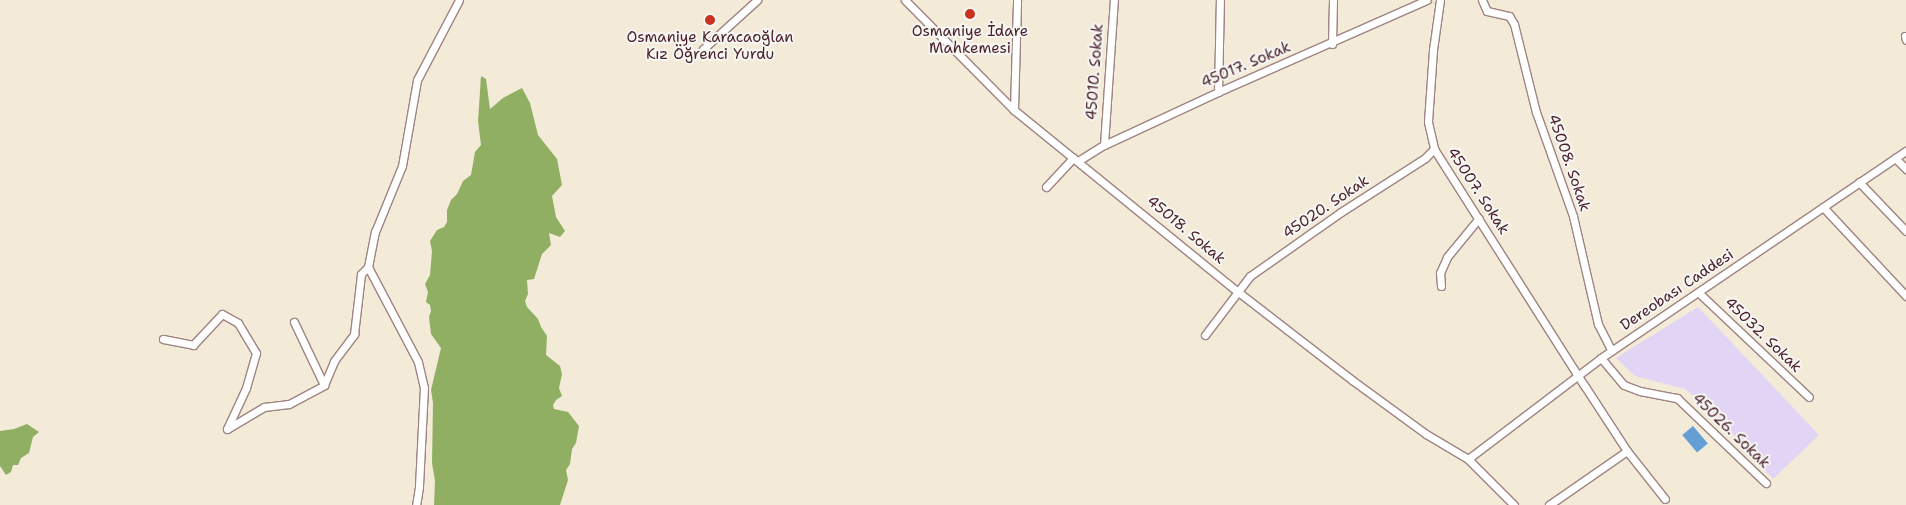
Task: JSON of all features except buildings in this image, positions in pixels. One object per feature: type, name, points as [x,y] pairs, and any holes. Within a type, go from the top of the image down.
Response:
[{"type":"street","points":[[163,339],[193,345],[222,314],[238,323],[256,353],[246,388],[227,429],[264,408],[289,404],[324,385],[334,361],[354,334],[361,274],[368,267],[375,232],[402,166],[417,80],[459,0]]},
{"type":"street","points":[[703,49],[757,0]]},
{"type":"street","name":"45018. Sokak","points":[[904,0],[1014,110],[1237,290],[1426,434],[1468,459],[1514,505]]},
{"type":"street","points":[[1014,110],[1017,0]]},
{"type":"street","name":"45010. Sokak","points":[[1104,145],[1114,0]]},
{"type":"street","points":[[1218,92],[1220,0]]},
{"type":"street","points":[[1332,44],[1333,0]]},
{"type":"street","name":"45017. Sokak","points":[[1046,187],[1075,160],[1104,145],[1218,92],[1332,44],[1427,0]]},
{"type":"street","name":"45007. Sokak","points":[[1440,0],[1432,50],[1428,122],[1434,149],[1627,451],[1665,499]]},
{"type":"street","name":"45008. Sokak","points":[[1482,0],[1487,11],[1509,16],[1514,24],[1536,112],[1573,216],[1598,324],[1612,351]]},
{"type":"street","name":"45020. Sokak","points":[[1205,335],[1237,290],[1250,276],[1341,212],[1425,158],[1434,149]]},
{"type":"street","name":"Dereobası Caddesi","points":[[1468,459],[1601,358],[1906,151]]},
{"type":"street","points":[[1895,158],[1906,169]]},
{"type":"street","points":[[1859,182],[1906,231]]},
{"type":"street","points":[[1823,207],[1906,296]]},
{"type":"street","points":[[1441,286],[1440,273],[1448,257],[1479,218]]},
{"type":"street","points":[[368,267],[418,362],[424,387],[419,487],[416,505]]},
{"type":"street","name":"45032. Sokak","points":[[1699,293],[1809,397]]},
{"type":"street","points":[[294,322],[324,385]]},
{"type":"street","name":"45026. Sokak","points":[[1601,358],[1624,385],[1640,391],[1678,398],[1766,483]]},
{"type":"street","points":[[1549,505],[1627,451]]},
{"type":"shaded area","points":[[1698,307],[1819,435],[1773,479],[1709,407],[1685,389],[1635,376],[1616,358]]},
{"type":"green space","points":[[481,76],[486,79],[490,109],[503,98],[522,88],[530,103],[538,135],[557,159],[562,185],[552,196],[556,217],[565,231],[560,237],[549,233],[551,245],[542,254],[534,279],[527,280],[528,294],[525,301],[547,336],[546,355],[560,366],[562,374],[559,388],[562,396],[556,400],[553,405],[554,409],[568,412],[579,426],[576,443],[572,449],[570,464],[566,470],[568,480],[560,505],[434,505],[435,481],[432,463],[433,403],[431,390],[441,348],[431,334],[429,317],[431,311],[430,305],[426,302],[428,292],[425,284],[430,275],[432,251],[430,241],[437,230],[444,227],[447,222],[447,210],[451,200],[457,194],[463,181],[471,175],[475,152],[481,145],[478,121]]},
{"type":"green space","points":[[27,424],[39,432],[33,437],[29,453],[21,458],[18,465],[13,465],[11,472],[6,475],[0,466],[0,431],[14,429]]},
{"type":"water","points":[[1693,426],[1708,444],[1697,453],[1682,435]]},
{"type":"place","name":"Osmaniye İdare Mahkemesi","points":[[970,14]]},
{"type":"place","name":"Osmaniye Karacaoğlan Kız Öğrenci Yurdu","points":[[710,20]]}]
